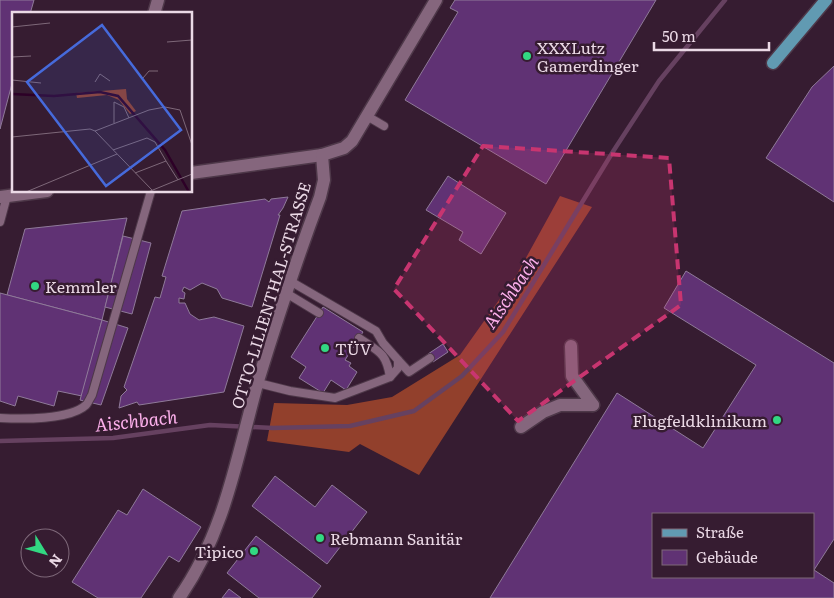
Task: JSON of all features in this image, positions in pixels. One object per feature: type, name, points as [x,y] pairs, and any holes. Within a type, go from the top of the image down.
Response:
[{"type":"main road","points":[[773,63],[826,0]]},
{"type":"street","points":[[192,173],[322,155],[344,148],[352,141],[436,0]]},
{"type":"street","name":"OTTO-LILIENTHAL-STRASSE","points":[[179,598],[201,562],[221,514],[258,383],[288,287],[320,197],[324,180],[322,155]]},
{"type":"street","points":[[3,196],[38,192]]},
{"type":"street","points":[[520,426],[543,412],[560,405],[593,406],[572,376],[571,346]]},
{"type":"lane","points":[[367,116],[384,126]]},
{"type":"lane","points":[[0,418],[38,419],[77,411],[86,404],[92,395],[151,192]]},
{"type":"lane","points":[[0,222],[3,196]]},
{"type":"lane","points":[[288,287],[319,313]]},
{"type":"lane","points":[[288,287],[376,332],[383,343],[409,372],[430,358]]},
{"type":"lane","points":[[359,338],[382,354],[387,362],[390,377]]},
{"type":"lane","points":[[258,383],[290,392],[335,398],[390,377],[398,368],[398,360]]},
{"type":"highlighted area","points":[[483,146],[669,158],[681,305],[518,421],[394,289]]},
{"type":"shaded area","points":[[560,196],[592,207],[419,475],[360,444],[349,452],[267,441],[274,403],[347,405],[392,397],[460,355],[516,276]]},
{"type":"building","points":[[0,0],[34,0],[31,12],[12,12],[12,84],[0,129]]},
{"type":"building","name":"XXXLutz Gamerdinger","points":[[455,0],[656,0],[546,184],[405,100],[458,12],[450,8]]},
{"type":"building","points":[[834,66],[834,202],[766,158],[812,87]]},
{"type":"building","points":[[448,176],[506,213],[481,254],[459,240],[463,232],[426,210]]},
{"type":"building","points":[[288,197],[278,215],[280,215],[252,307],[222,298],[217,289],[202,283],[190,290],[184,287],[182,291],[185,293],[184,299],[179,298],[179,303],[185,303],[190,314],[199,320],[214,317],[244,326],[224,392],[139,405],[137,402],[119,408],[121,396],[127,390],[124,387],[155,297],[160,298],[166,277],[162,276],[182,211],[265,199],[269,202],[271,199]]},
{"type":"building","points":[[127,218],[102,320],[7,295],[25,229]]},
{"type":"building","points":[[123,236],[151,243],[132,314],[105,307]]},
{"type":"building","name":"Flugfeldklinikum","points":[[686,271],[834,363],[834,539],[814,570],[834,583],[834,598],[490,598],[617,393],[703,448],[756,365],[664,308]]},
{"type":"building","points":[[0,293],[102,320],[82,396],[58,391],[54,406],[18,396],[15,406],[0,401]]},
{"type":"building","name":"TÜV","points":[[323,307],[363,332],[345,360],[351,363],[349,366],[357,372],[346,390],[331,380],[323,393],[299,378],[306,367],[291,357]]},
{"type":"building","points":[[102,320],[128,328],[101,405],[80,400]]},
{"type":"building","points":[[443,344],[448,352],[433,362],[428,354]]},
{"type":"building","name":"Rebmann Sanitär","points":[[275,476],[315,507],[332,485],[367,512],[327,564],[252,506]]},
{"type":"building","points":[[143,489],[201,527],[179,562],[169,556],[141,598],[98,598],[72,582],[118,510],[127,515]]},
{"type":"building","points":[[256,536],[321,586],[312,598],[259,598],[227,573]]},
{"type":"building","points":[[229,589],[241,598],[222,598]]},
{"type":"waterway","name":"Aischbach","points":[[0,441],[113,438],[210,425],[273,428],[350,426],[414,411],[462,376],[503,332],[614,150],[659,81],[725,0]]},
{"type":"place","name":"XXXLutz Gamerdinger","points":[[527,56]]},
{"type":"place","name":"Kemmler","points":[[35,286]]},
{"type":"place","name":"TÜV","points":[[325,348]]},
{"type":"place","name":"Flugfeldklinikum","points":[[777,420]]},
{"type":"place","name":"Rebmann Sanitär","points":[[320,538]]},
{"type":"place","name":"Tipico","points":[[254,551]]}]
